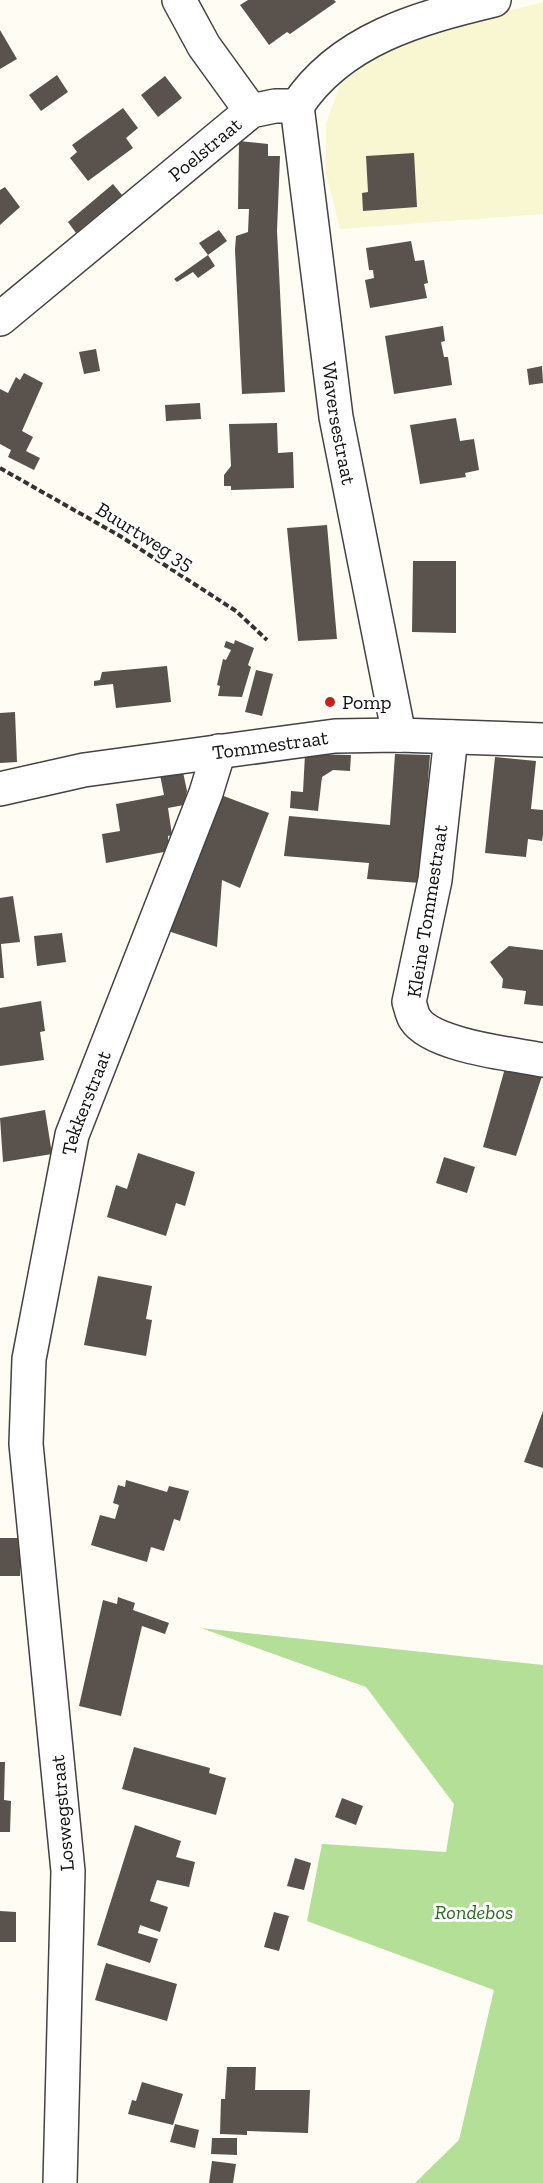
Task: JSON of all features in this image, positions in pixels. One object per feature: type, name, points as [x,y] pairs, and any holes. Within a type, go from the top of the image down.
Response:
[{"type":"street","points":[[179,0],[204,46],[251,111]]},
{"type":"street","points":[[297,106],[309,87],[331,66],[378,36],[441,13],[494,0]]},
{"type":"street","name":"Poelstraat","points":[[0,319],[251,111],[274,106],[297,106]]},
{"type":"street","name":"Waversestraat","points":[[297,106],[336,417],[399,735]]},
{"type":"street","name":"Tommestraat","points":[[0,789],[84,770],[335,736],[399,735],[543,740]]},
{"type":"street","name":"Kleine Tommestraat","points":[[451,737],[435,880],[409,1002],[415,1020],[430,1033],[453,1042],[543,1060]]},
{"type":"street","name":"Tekkerstraat","points":[[13,1450],[72,1135],[207,793],[219,752]]},
{"type":"street","name":"Loswegstraat","points":[[13,1450],[68,1871],[60,2183]]},
{"type":"path","name":"Buurtweg 35","points":[[0,468],[149,555],[236,611],[267,640]]},
{"type":"green space","points":[[543,2],[543,214],[340,229],[326,173],[326,124],[340,84],[397,40]]},
{"type":"green space","name":"Rondebos","points":[[201,1628],[543,1665],[543,2183],[415,2183],[459,2140],[494,1990],[307,1921],[322,1844],[446,1852],[454,1804],[366,1687]]},
{"type":"building","points":[[248,0],[334,0],[336,2],[290,34],[287,32],[269,45],[240,5]]},
{"type":"building","points":[[0,30],[17,59],[0,69]]},
{"type":"building","points":[[57,75],[68,92],[41,111],[29,95]]},
{"type":"building","points":[[165,76],[182,98],[158,117],[141,95]]},
{"type":"building","points":[[123,108],[138,128],[126,138],[133,148],[88,181],[70,158],[77,152],[72,145]]},
{"type":"building","points":[[239,141],[268,144],[268,156],[280,156],[277,231],[285,392],[242,394],[235,250],[236,236],[248,232],[249,209],[238,209]]},
{"type":"building","points":[[414,153],[417,207],[363,211],[362,193],[368,192],[366,156]]},
{"type":"building","points":[[113,184],[122,195],[76,233],[68,222]]},
{"type":"building","points":[[5,187],[20,207],[0,225],[0,190]]},
{"type":"building","points":[[219,230],[227,241],[208,255],[199,243]]},
{"type":"building","points":[[411,241],[415,261],[424,260],[428,283],[424,284],[427,298],[370,308],[365,280],[374,278],[373,270],[369,270],[366,248]]},
{"type":"building","points":[[208,255],[215,266],[198,278],[193,272],[177,282],[174,279]]},
{"type":"building","points":[[443,326],[445,341],[441,342],[444,357],[448,357],[452,385],[394,394],[385,336]]},
{"type":"building","points":[[96,349],[100,371],[84,374],[79,352]]},
{"type":"building","points":[[542,366],[543,383],[529,385],[527,369]]},
{"type":"building","points":[[24,373],[43,383],[22,431],[33,437],[26,451],[40,458],[34,470],[8,457],[11,450],[0,444],[0,389],[8,393],[16,377],[20,380]]},
{"type":"building","points":[[200,403],[201,419],[166,421],[165,405]]},
{"type":"building","points":[[456,418],[460,441],[474,439],[479,470],[465,473],[466,477],[420,484],[410,425]]},
{"type":"building","points":[[277,423],[278,453],[293,452],[294,488],[231,490],[231,486],[224,486],[224,475],[231,466],[229,424]]},
{"type":"building","points":[[327,525],[337,639],[298,641],[287,528]]},
{"type":"building","points":[[413,561],[456,561],[456,633],[412,632]]},
{"type":"building","points":[[235,640],[254,648],[242,697],[218,696],[220,686],[217,685],[223,659],[226,660],[231,650],[224,647],[226,641],[234,644]]},
{"type":"building","points":[[167,666],[171,702],[116,708],[113,684],[94,686],[94,681],[100,680],[102,672]]},
{"type":"building","points":[[256,670],[273,674],[262,716],[245,712]]},
{"type":"building","points":[[15,712],[17,762],[0,763],[0,713]]},
{"type":"building","points":[[305,754],[351,755],[350,771],[333,770],[322,777],[318,811],[290,808],[291,791],[303,792]]},
{"type":"building","points":[[395,754],[430,755],[420,883],[367,879],[369,863],[284,856],[289,816],[390,825]]},
{"type":"building","points":[[495,757],[536,761],[531,809],[543,810],[543,835],[542,841],[528,839],[526,857],[485,853]]},
{"type":"building","points":[[183,772],[187,791],[184,805],[168,808],[172,835],[168,836],[169,851],[106,863],[102,834],[120,831],[116,804],[164,795],[160,775]]},
{"type":"building","points":[[221,795],[269,813],[240,888],[222,880],[217,947],[168,931]]},
{"type":"building","points":[[13,896],[20,942],[1,944],[4,978],[0,978],[0,898]]},
{"type":"building","points":[[62,933],[66,962],[37,966],[34,936]]},
{"type":"building","points":[[509,946],[543,950],[543,1006],[524,1004],[526,991],[502,988],[503,979],[490,962]]},
{"type":"building","points":[[41,1001],[45,1031],[40,1032],[44,1060],[0,1066],[0,1008]]},
{"type":"building","points":[[507,1061],[543,1073],[516,1156],[483,1147]]},
{"type":"building","points":[[45,1110],[52,1154],[3,1162],[0,1118]]},
{"type":"building","points":[[138,1153],[195,1172],[185,1206],[176,1203],[166,1236],[107,1217],[116,1185],[127,1189]]},
{"type":"building","points":[[444,1157],[475,1167],[467,1193],[436,1183]]},
{"type":"building","points":[[98,1276],[152,1286],[146,1319],[152,1320],[146,1356],[84,1345]]},
{"type":"building","points":[[543,1411],[543,1468],[524,1462]]},
{"type":"building","points":[[126,1480],[167,1492],[169,1486],[189,1491],[180,1521],[174,1519],[164,1551],[151,1547],[147,1562],[91,1545],[100,1515],[115,1519],[119,1505],[113,1503],[118,1485],[125,1487]]},
{"type":"building","points":[[0,1538],[20,1538],[20,1576],[0,1576]]},
{"type":"building","points":[[118,1597],[135,1603],[133,1610],[169,1623],[165,1634],[142,1626],[121,1716],[79,1706],[103,1600],[117,1604]]},
{"type":"building","points":[[134,1747],[210,1768],[209,1773],[226,1778],[216,1815],[122,1789]]},
{"type":"building","points":[[0,1762],[5,1762],[4,1800],[11,1801],[10,1832],[0,1832]]},
{"type":"building","points":[[342,1798],[363,1806],[356,1825],[335,1817]]},
{"type":"building","points":[[135,1825],[181,1841],[176,1857],[195,1862],[189,1887],[157,1880],[150,1901],[168,1907],[160,1932],[140,1925],[138,1933],[158,1939],[150,1963],[97,1945]]},
{"type":"building","points":[[295,1858],[311,1863],[304,1890],[287,1886]]},
{"type":"building","points":[[0,1911],[16,1912],[16,1942],[0,1942]]},
{"type":"building","points":[[274,1912],[289,1916],[279,1951],[264,1947]]},
{"type":"building","points":[[106,1963],[177,1984],[167,2021],[95,2000]]},
{"type":"building","points":[[227,2067],[256,2067],[255,2090],[310,2090],[308,2133],[247,2131],[247,2135],[220,2134],[221,2099],[225,2099]]},
{"type":"building","points":[[142,2082],[183,2094],[173,2125],[128,2114],[132,2100],[136,2101]]},
{"type":"building","points":[[175,2124],[199,2130],[195,2148],[170,2142]]},
{"type":"building","points":[[212,2138],[237,2138],[237,2155],[211,2154]]},
{"type":"building","points":[[212,2161],[236,2164],[233,2183],[209,2183]]},
{"type":"place","name":"Pomp","points":[[330,702]]}]
